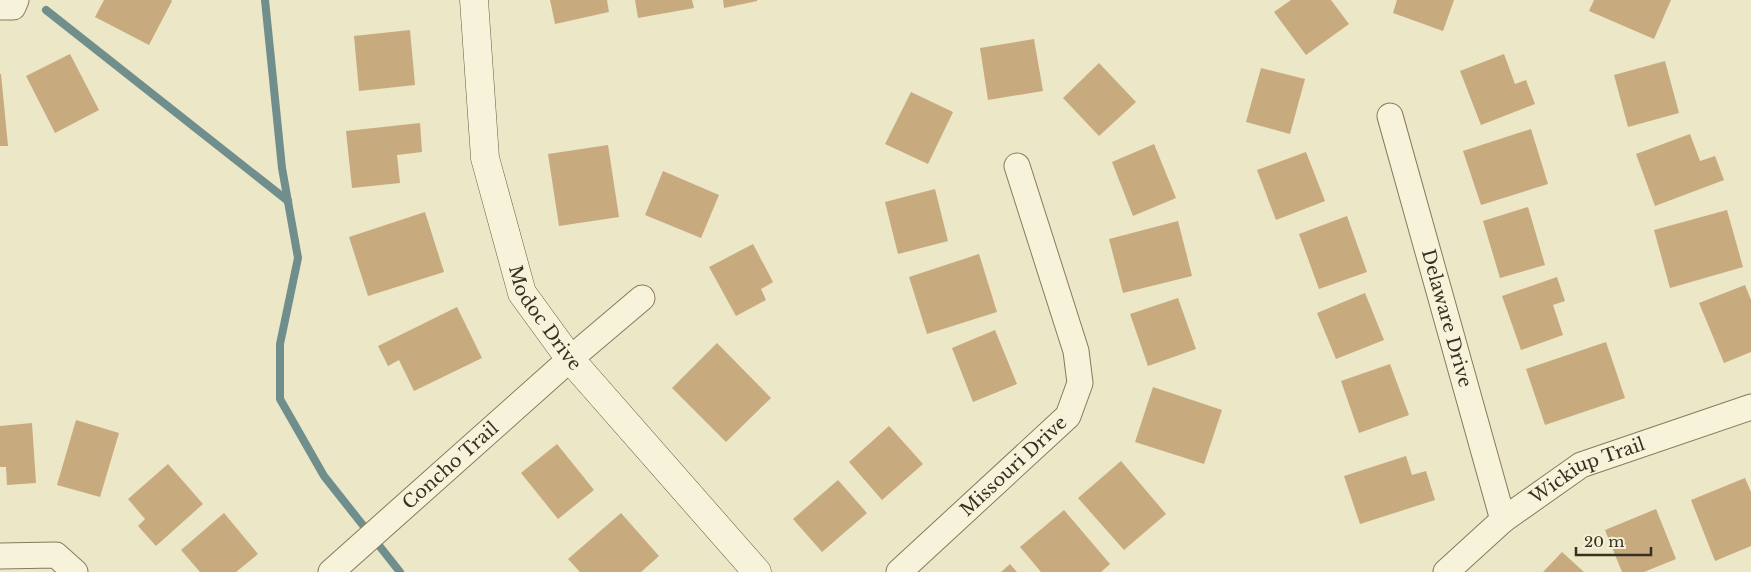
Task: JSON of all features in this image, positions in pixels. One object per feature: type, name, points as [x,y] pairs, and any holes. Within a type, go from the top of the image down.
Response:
[{"type":"street","points":[[0,7],[13,6],[16,0]]},
{"type":"street","name":"Modoc Drive","points":[[474,0],[485,158],[522,293],[570,359],[757,572]]},
{"type":"street","name":"Delaware Drive","points":[[1390,116],[1502,520]]},
{"type":"street","name":"Missouri Drive","points":[[899,572],[1068,416],[1080,383],[1076,352],[1017,166]]},
{"type":"street","name":"Concho Trail","points":[[339,565],[570,359],[642,298]]},
{"type":"street","name":"Wickiup Trail","points":[[1446,572],[1502,520],[1580,465],[1751,407]]},
{"type":"street","points":[[0,556],[56,554],[75,572]]},
{"type":"building","points":[[104,0],[172,1],[149,45],[95,17]]},
{"type":"building","points":[[550,0],[607,0],[609,12],[555,24]]},
{"type":"building","points":[[635,0],[692,0],[694,8],[638,18]]},
{"type":"building","points":[[723,0],[757,0],[757,1],[724,8]]},
{"type":"building","points":[[1291,0],[1331,0],[1349,24],[1306,55],[1274,12]]},
{"type":"building","points":[[1397,0],[1454,0],[1443,31],[1393,13]]},
{"type":"building","points":[[1594,0],[1671,0],[1654,39],[1589,11]]},
{"type":"building","points":[[410,30],[415,85],[359,91],[354,36]]},
{"type":"building","points":[[1034,39],[1043,91],[988,100],[980,48]]},
{"type":"building","points":[[70,54],[99,110],[55,133],[26,76]]},
{"type":"building","points":[[1504,54],[1515,84],[1526,80],[1535,104],[1481,125],[1460,71]]},
{"type":"building","points":[[1665,61],[1679,113],[1628,127],[1614,75]]},
{"type":"building","points":[[1099,63],[1136,102],[1099,136],[1063,98]]},
{"type":"building","points":[[1261,68],[1305,79],[1290,134],[1246,122]]},
{"type":"building","points":[[1,74],[8,146],[0,146]]},
{"type":"building","points":[[911,92],[953,112],[928,164],[885,144]]},
{"type":"building","points":[[420,123],[422,152],[397,155],[400,183],[352,188],[346,131]]},
{"type":"building","points":[[1531,129],[1548,184],[1481,205],[1463,151]]},
{"type":"building","points":[[1690,134],[1700,161],[1715,156],[1724,180],[1655,206],[1636,154]]},
{"type":"building","points":[[1154,144],[1176,198],[1133,216],[1112,162]]},
{"type":"building","points":[[608,145],[619,217],[559,226],[548,154]]},
{"type":"building","points":[[1306,152],[1325,201],[1276,220],[1257,170]]},
{"type":"building","points":[[663,171],[719,195],[701,238],[645,215]]},
{"type":"building","points":[[935,189],[948,241],[898,254],[885,202]]},
{"type":"building","points":[[1528,207],[1545,265],[1500,278],[1483,221]]},
{"type":"building","points":[[1727,210],[1743,267],[1670,288],[1654,230]]},
{"type":"building","points":[[425,212],[444,272],[368,296],[349,237]]},
{"type":"building","points":[[1347,216],[1367,272],[1319,289],[1299,234]]},
{"type":"building","points":[[1178,221],[1192,276],[1123,293],[1109,239]]},
{"type":"building","points":[[753,244],[773,282],[761,289],[766,300],[736,316],[709,267]]},
{"type":"building","points":[[979,254],[997,312],[927,334],[909,277]]},
{"type":"building","points":[[1557,277],[1565,301],[1553,305],[1563,335],[1521,350],[1502,296]]},
{"type":"building","points":[[1745,285],[1751,300],[1751,352],[1724,363],[1699,303]]},
{"type":"building","points":[[1365,293],[1384,340],[1336,359],[1317,313]]},
{"type":"building","points":[[1178,298],[1196,349],[1148,366],[1130,314]]},
{"type":"building","points":[[457,307],[482,358],[414,391],[399,360],[388,366],[378,346]]},
{"type":"building","points":[[995,330],[1017,384],[973,402],[952,348]]},
{"type":"building","points":[[1606,342],[1625,398],[1545,425],[1526,369]]},
{"type":"building","points":[[717,343],[771,398],[726,442],[672,388]]},
{"type":"building","points":[[1390,364],[1409,415],[1359,433],[1341,381]]},
{"type":"building","points":[[1153,387],[1222,410],[1204,464],[1135,442]]},
{"type":"building","points":[[76,420],[119,433],[100,497],[57,485]]},
{"type":"building","points":[[32,423],[36,483],[7,485],[6,467],[0,467],[0,426]]},
{"type":"building","points":[[889,426],[923,464],[882,500],[849,462]]},
{"type":"building","points":[[557,444],[594,490],[558,519],[521,473]]},
{"type":"building","points":[[1406,456],[1412,475],[1426,471],[1435,500],[1360,524],[1344,476]]},
{"type":"building","points":[[1121,461],[1166,514],[1124,550],[1078,498]]},
{"type":"building","points":[[168,464],[203,504],[156,546],[138,526],[145,519],[128,499]]},
{"type":"building","points":[[1745,478],[1751,492],[1751,546],[1715,561],[1691,500]]},
{"type":"building","points":[[838,480],[867,513],[822,552],[793,519]]},
{"type":"building","points":[[1656,509],[1676,559],[1644,572],[1622,572],[1605,530]]},
{"type":"building","points":[[1064,510],[1110,564],[1101,572],[1041,572],[1020,547]]},
{"type":"building","points":[[224,513],[258,554],[236,572],[200,572],[181,550]]},
{"type":"building","points":[[621,513],[659,556],[641,572],[580,572],[568,559]]},
{"type":"building","points":[[1562,552],[1584,572],[1543,572]]},
{"type":"building","points":[[1010,564],[1017,572],[1001,572]]},
{"type":"waterway","points":[[265,0],[282,168],[298,258],[280,344],[280,399],[324,476],[400,572]]},
{"type":"waterway","points":[[46,10],[288,201]]}]
